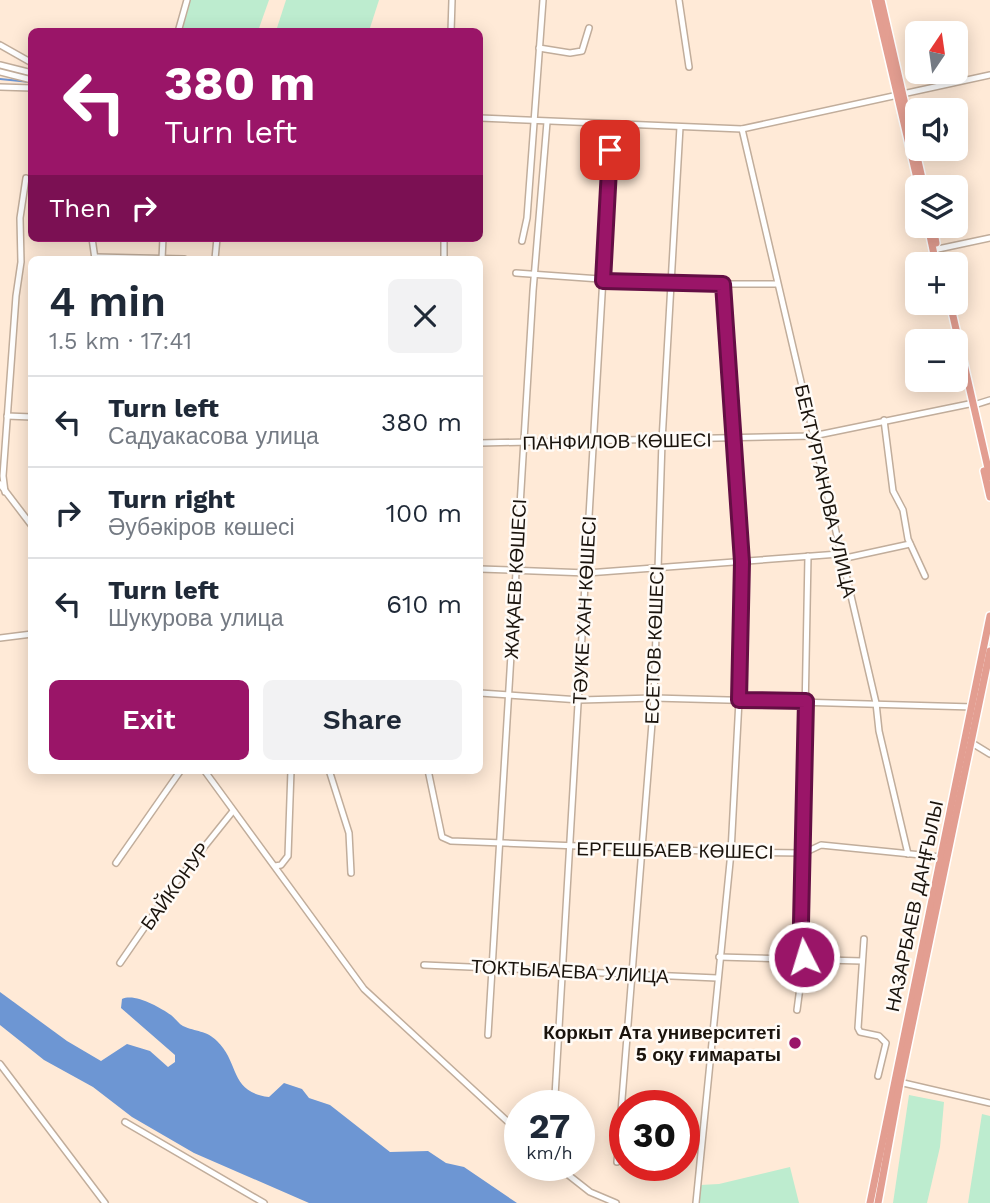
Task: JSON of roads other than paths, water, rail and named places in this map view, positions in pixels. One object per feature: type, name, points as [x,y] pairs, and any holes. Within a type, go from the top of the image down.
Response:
[{"type":"main road","points":[[878,0],[918,175]]},
{"type":"main road","points":[[934,238],[938,252]]},
{"type":"main road","points":[[951,315],[990,497]]},
{"type":"main road","points":[[968,392],[990,477]]},
{"type":"main road","name":"НАЗАРБАЕВ ДАҢҒЫЛЫ","points":[[945,858],[990,616]]},
{"type":"main road","name":"НАЗАРБАЕВ ДАҢҒЫЛЫ","points":[[870,1203],[972,743],[975,707],[990,651]]},
{"type":"main road","name":"НАЗАРБАЕВ ДАҢҒЫЛЫ","points":[[878,1203],[896,1082]]},
{"type":"street","points":[[179,28],[187,0]]},
{"type":"street","points":[[451,28],[452,0]]},
{"type":"street","points":[[522,241],[543,0]]},
{"type":"street","points":[[679,0],[690,67]]},
{"type":"street","points":[[539,48],[570,53],[582,51],[589,28]]},
{"type":"street","points":[[0,46],[28,61]]},
{"type":"street","points":[[0,65],[28,72]]},
{"type":"street","points":[[0,72],[28,79]]},
{"type":"street","points":[[483,118],[742,129],[990,75]]},
{"type":"street","points":[[0,87],[28,88]]},
{"type":"street","name":"ЖАҚАЕВ КӨШЕСІ","points":[[488,1035],[523,443],[547,122]]},
{"type":"street","name":"ТӘУКЕ ХАН КӨШЕСІ","points":[[555,1090],[612,124]]},
{"type":"street","name":"ЕСЕТОВ КӨШЕСІ","points":[[622,1090],[654,698],[662,441],[680,127]]},
{"type":"street","name":"БЕКТУРГАНОВА УЛИЦА","points":[[742,129],[876,703],[879,731],[908,854]]},
{"type":"street","points":[[5,492],[3,476],[7,415],[21,262],[20,218],[26,178]]},
{"type":"street","points":[[938,249],[990,238]]},
{"type":"street","points":[[516,273],[670,284],[777,284]]},
{"type":"street","points":[[696,1203],[731,852],[739,700],[742,562],[723,284]]},
{"type":"street","name":"ПАНФИЛОВ КӨШЕСІ","points":[[483,443],[733,440],[813,436],[990,400]]},
{"type":"street","points":[[7,415],[28,417]]},
{"type":"street","points":[[884,420],[893,491],[903,510],[910,544],[925,576]]},
{"type":"street","points":[[0,484],[28,521]]},
{"type":"street","points":[[483,569],[587,573],[658,569],[808,556],[840,556],[910,544]]},
{"type":"street","points":[[797,1010],[804,957],[801,923],[808,556]]},
{"type":"street","points":[[0,638],[28,634]]},
{"type":"street","points":[[483,693],[580,700],[654,698],[975,707]]},
{"type":"street","points":[[972,743],[990,754]]},
{"type":"street","points":[[116,863],[178,774]]},
{"type":"street","points":[[207,774],[364,989],[504,1118]]},
{"type":"street","points":[[275,866],[288,856],[291,774]]},
{"type":"street","points":[[330,774],[349,833],[351,873]]},
{"type":"street","name":"ЕРГЕШБАЕВ КӨШЕСІ","points":[[429,774],[442,838],[451,841],[804,853],[821,845],[945,858]]},
{"type":"street","name":"БАЙКОНУР","points":[[120,963],[173,886],[233,811]]},
{"type":"street","points":[[864,939],[858,1028],[860,1032],[880,1037],[886,1043],[878,1076]]},
{"type":"street","points":[[719,957],[804,957],[862,961]]},
{"type":"street","name":"ТОКТЫБАЕВА УЛИЦА","points":[[424,965],[717,978]]},
{"type":"street","points":[[0,1064],[105,1203]]},
{"type":"street","points":[[896,1082],[990,1104]]},
{"type":"street","points":[[125,1122],[264,1203]]},
{"type":"street","points":[[576,1181],[590,1192],[616,1203]]},
{"type":"water","points":[[0,992],[67,1041],[101,1061],[127,1044],[150,1051],[168,1067],[175,1062],[175,1055],[121,1008],[122,999],[133,998],[147,1002],[171,1015],[183,1026],[213,1037],[229,1058],[241,1083],[256,1094],[269,1097],[284,1083],[302,1089],[309,1098],[330,1105],[390,1152],[428,1151],[446,1163],[464,1167],[517,1203],[309,1203],[194,1153],[132,1117],[93,1087],[44,1060],[0,1025]]},
{"type":"waterway","points":[[0,79],[28,82]]},
{"type":"place","name":"Коркыт Ата университеті 5 оқу ғимараты","points":[[795,1043]]}]
